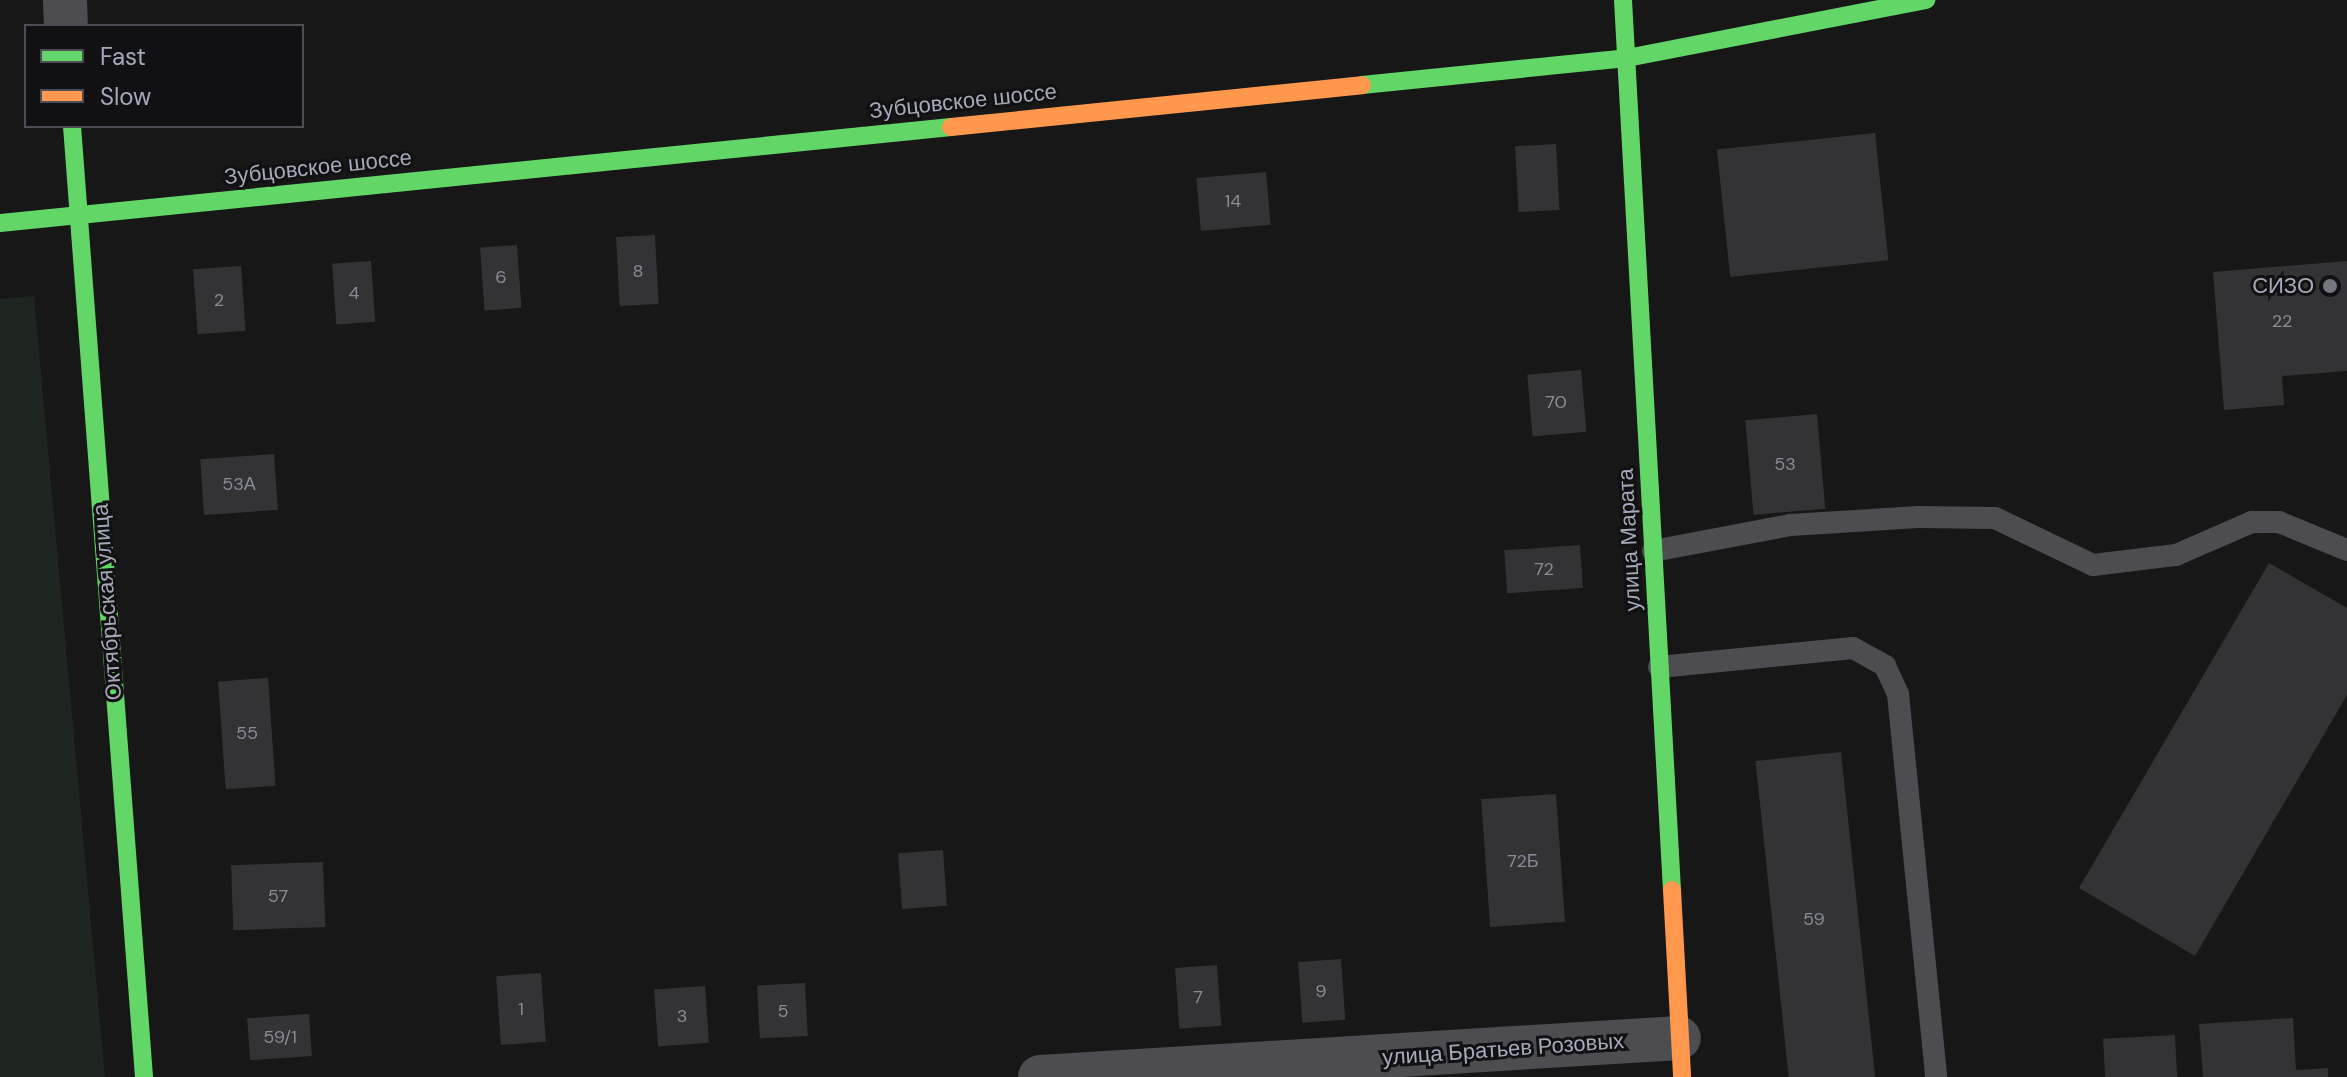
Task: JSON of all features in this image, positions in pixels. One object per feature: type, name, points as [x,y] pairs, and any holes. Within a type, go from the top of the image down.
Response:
[{"type":"street","points":[[65,0],[66,24]]},
{"type":"street","name":"улица Марата","points":[[1623,0],[1680,1057]]},
{"type":"street","name":"Зубцовское шоссе","points":[[0,223],[1627,58],[1926,0]]},
{"type":"street","name":"Октябрьская улица","points":[[72,128],[144,1077]]},
{"type":"street","name":"улица Братьев Розовых","points":[[1040,1077],[1680,1057]]},
{"type":"lane","points":[[1653,551],[1791,525],[1918,517],[1995,518],[2093,565],[2176,555],[2252,522],[2279,522],[2347,550]]},
{"type":"lane","points":[[1659,667],[1853,648],[1885,666],[1898,694],[1936,1077]]},
{"type":"shaded area","points":[[34,296],[105,1077],[0,1077],[0,299]]},
{"type":"building","points":[[1875,133],[1888,260],[1730,277],[1717,150]]},
{"type":"building","points":[[1556,144],[1559,210],[1519,212],[1515,146]]},
{"type":"building","points":[[1266,172],[1271,225],[1201,231],[1196,178]]},
{"type":"building","points":[[655,235],[659,304],[620,306],[616,237]]},
{"type":"building","points":[[517,245],[521,308],[484,310],[480,248]]},
{"type":"building","points":[[371,261],[375,322],[336,325],[332,264]]},
{"type":"building","points":[[2347,261],[2347,371],[2282,376],[2284,405],[2224,410],[2213,272]]},
{"type":"building","points":[[241,266],[246,331],[198,334],[193,269]]},
{"type":"building","points":[[1581,370],[1586,432],[1533,436],[1527,375]]},
{"type":"building","points":[[1817,414],[1825,509],[1754,515],[1745,420]]},
{"type":"building","points":[[274,454],[278,510],[204,515],[200,459]]},
{"type":"building","points":[[1580,545],[1583,588],[1507,593],[1504,550]]},
{"type":"building","points":[[2269,563],[2347,608],[2347,695],[2195,956],[2079,888]]},
{"type":"building","points":[[268,678],[276,786],[226,789],[218,681]]},
{"type":"building","points":[[1841,752],[1875,1077],[1789,1077],[1755,761]]},
{"type":"building","points":[[1556,794],[1565,922],[1490,927],[1481,799]]},
{"type":"building","points":[[943,850],[947,906],[902,909],[898,853]]},
{"type":"building","points":[[323,862],[325,927],[233,930],[231,865]]},
{"type":"building","points":[[1341,959],[1345,1020],[1302,1023],[1298,962]]},
{"type":"building","points":[[1217,965],[1221,1026],[1179,1029],[1175,968]]},
{"type":"building","points":[[541,973],[546,1042],[501,1045],[496,976]]},
{"type":"building","points":[[805,983],[808,1036],[760,1038],[757,986]]},
{"type":"building","points":[[705,986],[709,1043],[658,1046],[654,990]]},
{"type":"building","points":[[309,1014],[312,1056],[250,1060],[247,1018]]},
{"type":"building","points":[[2293,1018],[2296,1070],[2328,1068],[2328,1077],[2203,1077],[2199,1024]]},
{"type":"building","points":[[2175,1035],[2177,1077],[2105,1077],[2103,1039]]},
{"type":"traffic: fast","points":[[1623,0],[1672,890]]},
{"type":"traffic: fast","points":[[1362,85],[1627,58],[1926,0]]},
{"type":"traffic: fast","points":[[0,223],[951,127]]},
{"type":"traffic: fast","points":[[72,128],[144,1077]]},
{"type":"traffic: slow","points":[[951,127],[1362,85]]},
{"type":"traffic: slow","points":[[1672,890],[1682,1077]]},
{"type":"place","name":"СИЗО","points":[[2330,286]]}]
